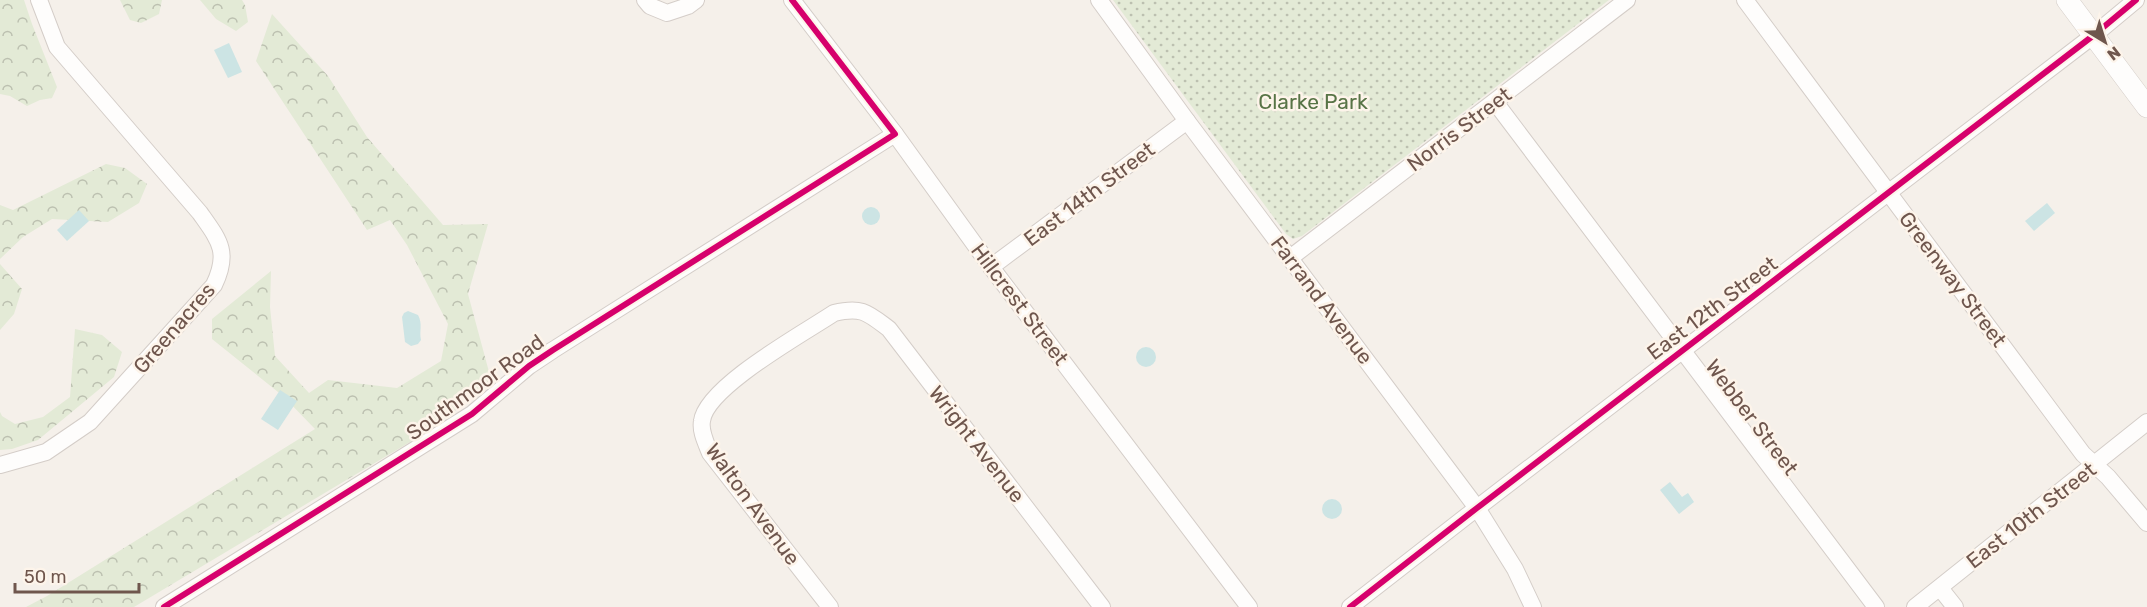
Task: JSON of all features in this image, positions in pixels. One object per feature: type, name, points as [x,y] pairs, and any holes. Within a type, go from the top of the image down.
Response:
[{"type":"street","name":"Greenacres","points":[[0,465],[46,452],[90,422],[214,285],[224,260],[214,233],[200,213],[57,47],[39,0]]},
{"type":"street","points":[[645,0],[650,6],[668,13],[688,6],[696,0]]},
{"type":"street","name":"Hillcrest Street","points":[[792,0],[1249,607]]},
{"type":"street","name":"Farrand Avenue","points":[[1100,0],[1186,121],[1477,508],[1515,569],[1533,607]]},
{"type":"street","name":"Norris Street","points":[[1290,258],[1627,0]]},
{"type":"street","name":"Greenway Street","points":[[1745,0],[2083,454],[2096,464],[2147,523]]},
{"type":"street","points":[[2067,0],[2147,107]]},
{"type":"street","name":"East 12th Street","points":[[1350,607],[2094,35],[2136,0]]},
{"type":"street","name":"Webber Street","points":[[1495,102],[1876,607]]},
{"type":"street","name":"East 14th Street","points":[[991,267],[1186,121]]},
{"type":"street","name":"Southmoor Road","points":[[164,607],[472,414],[529,366],[553,350],[895,135]]},
{"type":"street","name":"Wright Avenue","points":[[834,313],[847,310],[865,311],[889,330],[1102,607]]},
{"type":"street","name":"Walton Avenue","points":[[830,607],[710,453],[701,422],[706,408],[722,389],[834,313]]},
{"type":"street","name":"East 10th Street","points":[[1915,607],[2147,422]]},
{"type":"street","points":[[1940,588],[1955,607]]},
{"type":"green space","points":[[0,0],[24,0],[57,87],[52,98],[27,106],[10,96],[0,94]]},
{"type":"green space","points":[[120,0],[162,0],[159,14],[141,23],[130,20]]},
{"type":"green space","points":[[200,0],[242,0],[248,22],[236,31],[216,19]]},
{"type":"green space","name":"Clarke Park","points":[[1113,0],[1609,0],[1302,236],[1293,239],[1286,234]]},
{"type":"green space","points":[[272,14],[328,76],[367,137],[443,225],[488,224],[468,294],[492,383],[425,433],[134,607],[26,607],[315,429],[283,396],[212,339],[212,319],[271,271],[270,307],[275,356],[309,393],[328,380],[397,388],[441,361],[448,324],[407,245],[390,220],[367,230],[256,61]]},
{"type":"green space","points":[[106,164],[125,168],[147,184],[139,203],[108,222],[52,219],[23,237],[0,259],[0,205],[13,210]]},
{"type":"green space","points":[[0,264],[22,289],[14,314],[0,330]]},
{"type":"green space","points":[[75,329],[102,335],[122,352],[114,377],[38,440],[12,449],[0,450],[0,412],[2,416],[15,424],[43,417],[70,397]]},
{"type":"water","points":[[229,43],[242,72],[228,78],[214,50]]},
{"type":"water","points":[[2047,203],[2055,213],[2034,231],[2025,221]]},
{"type":"water","points":[[867,207],[875,207],[880,212],[878,223],[867,225],[862,220],[862,212]]},
{"type":"water","points":[[79,210],[89,221],[67,241],[57,230]]},
{"type":"water","points":[[408,311],[418,315],[421,324],[421,340],[418,344],[411,346],[405,342],[402,317]]},
{"type":"water","points":[[1146,347],[1153,350],[1156,357],[1153,364],[1146,367],[1139,364],[1136,357],[1139,350]]},
{"type":"water","points":[[280,390],[297,401],[278,430],[261,419]]},
{"type":"water","points":[[1670,482],[1682,497],[1688,493],[1694,502],[1679,514],[1660,490]]},
{"type":"water","points":[[1332,499],[1339,502],[1342,509],[1339,516],[1332,519],[1325,516],[1322,509],[1325,502]]},
{"type":"cycle path","points":[[164,607],[472,414],[529,366],[553,350],[895,134],[792,0]]},
{"type":"cycle path","points":[[1350,607],[2094,35],[2136,0]]}]
